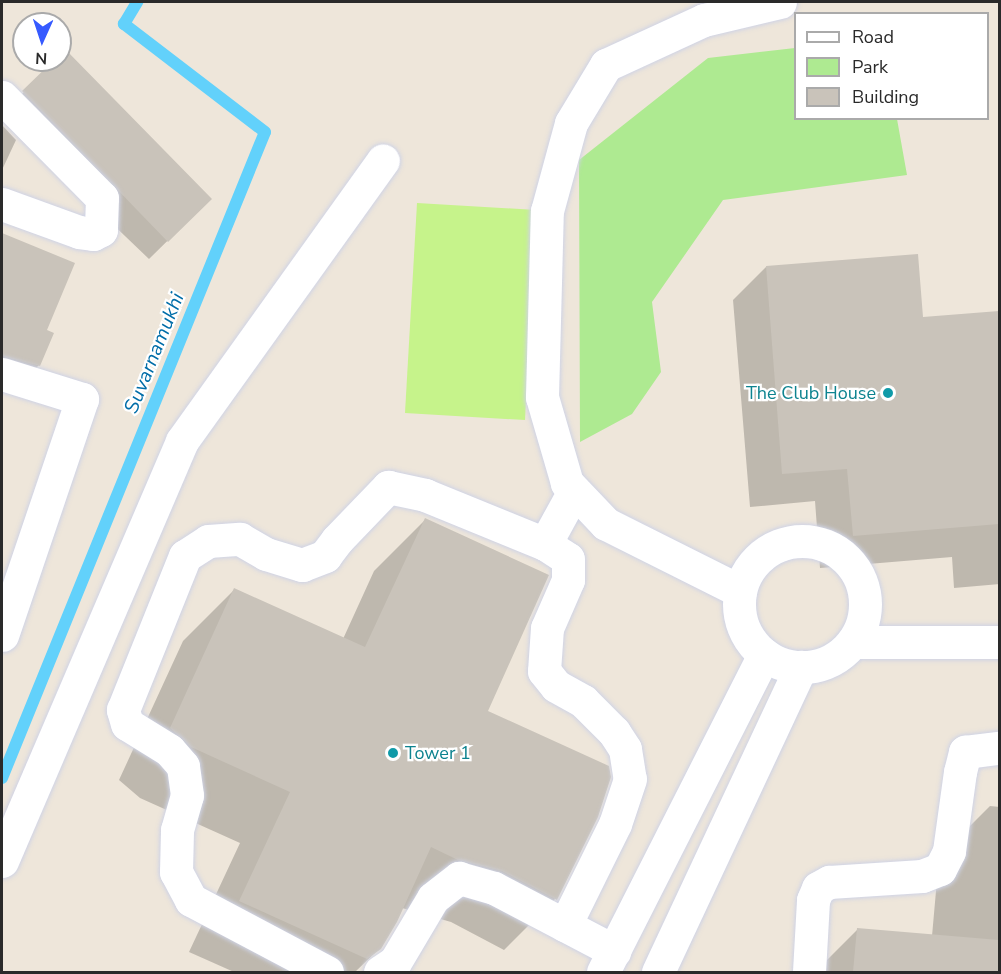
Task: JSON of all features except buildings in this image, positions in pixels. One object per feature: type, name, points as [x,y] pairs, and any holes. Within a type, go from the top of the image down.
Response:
[{"type":"street","points":[[740,591],[606,524],[567,483],[542,397],[547,211],[571,123],[606,65],[704,20],[780,2]]},
{"type":"street","points":[[2,97],[102,198],[101,230],[93,234],[79,232],[2,204]]},
{"type":"street","points":[[2,861],[182,441],[384,160]]},
{"type":"street","points":[[2,374],[82,399],[2,635]]},
{"type":"street","points":[[327,972],[191,900],[176,872],[177,830],[187,795],[183,766],[169,750],[126,724],[123,710],[185,556],[208,541],[240,539],[266,554],[302,565],[325,556],[337,540],[388,487],[425,495],[545,544],[568,559],[568,580],[548,628],[544,672],[556,686],[583,701],[614,732],[625,749],[630,779],[615,824],[565,925]]},
{"type":"street","points":[[545,544],[574,491]]},
{"type":"street","points":[[805,541],[823,544],[839,552],[852,564],[861,579],[866,597],[866,614],[853,642],[831,661],[801,667],[781,664],[764,655],[751,642],[742,627],[739,609],[740,591],[746,575],[756,560],[771,549],[787,542],[805,541]]},
{"type":"street","points":[[853,642],[999,642]]},
{"type":"street","points":[[380,972],[395,962],[433,898],[459,878],[494,888],[565,925],[609,962],[764,655]]},
{"type":"street","points":[[658,972],[801,667]]},
{"type":"street","points":[[809,972],[813,900],[818,888],[829,882],[922,876],[940,869],[949,851],[965,752],[999,748]]},
{"type":"green space","points":[[794,48],[794,120],[897,120],[907,175],[723,200],[652,302],[661,372],[632,414],[580,442],[579,160],[708,58]]},
{"type":"green space","points":[[417,203],[536,210],[525,420],[405,413]]},
{"type":"waterway","name":"Suvarnamukhi","points":[[2,778],[265,132],[124,24],[137,2]]},
{"type":"place","name":"The Club House","points":[[888,393]]},
{"type":"place","name":"Tower 1","points":[[393,753]]}]
